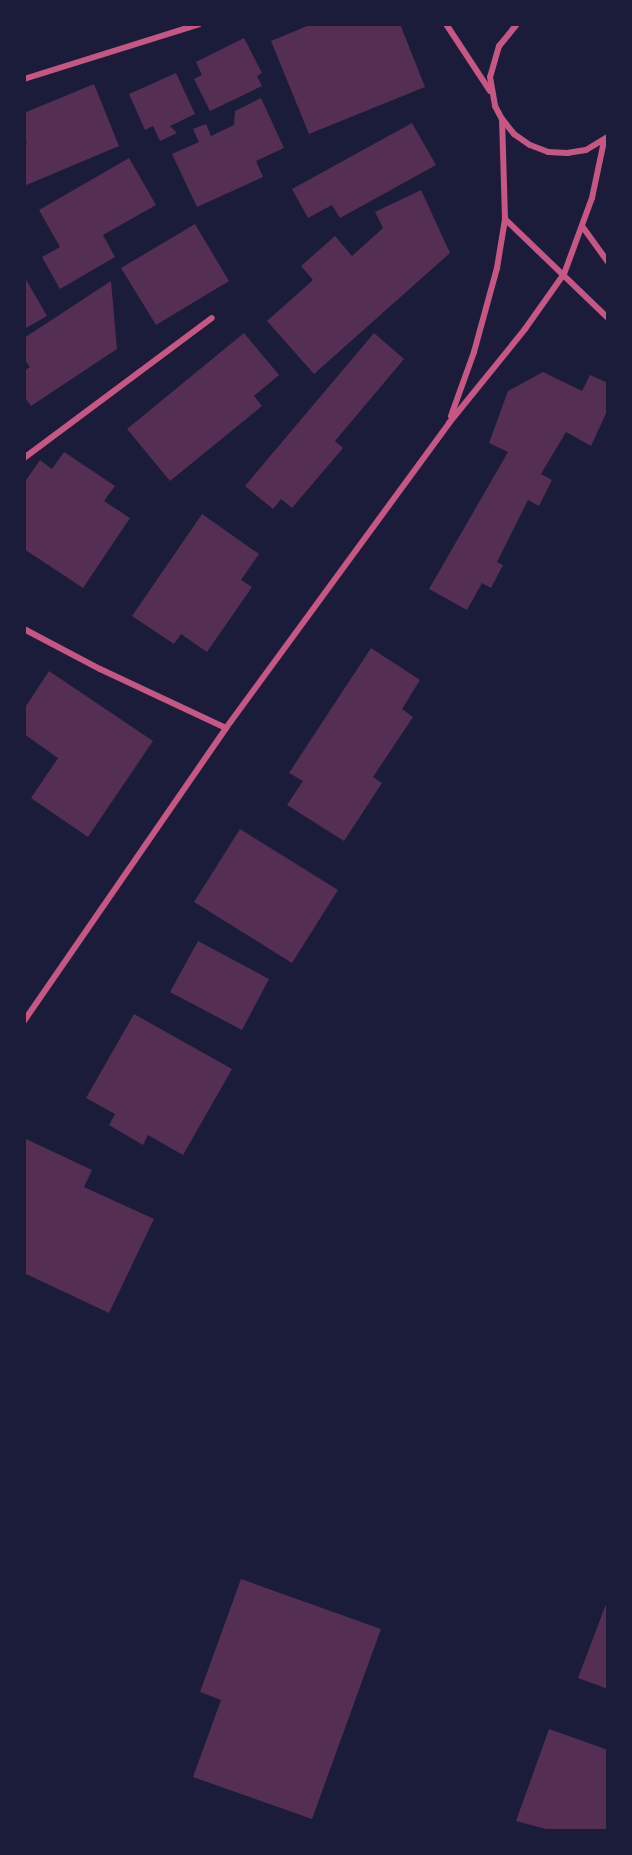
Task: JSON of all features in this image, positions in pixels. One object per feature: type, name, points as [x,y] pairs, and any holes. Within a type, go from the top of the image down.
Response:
[{"type":"street","points":[[24,79],[199,24]]},
{"type":"street","points":[[446,24],[492,93],[502,119],[514,134],[530,145],[548,152],[567,153],[586,150],[606,139]]},
{"type":"street","points":[[492,93],[490,76],[496,53],[508,32],[517,24]]},
{"type":"street","points":[[448,423],[486,314],[505,219],[502,119]]},
{"type":"street","points":[[24,1021],[226,729],[448,423],[518,337],[564,274],[592,198],[606,139]]},
{"type":"street","points":[[505,219],[608,318]]},
{"type":"street","points":[[582,226],[608,261]]},
{"type":"street","points":[[24,458],[212,318]]},
{"type":"street","points":[[24,628],[100,669],[226,729]]},
{"type":"building","points":[[312,24],[400,24],[425,87],[309,134],[271,41]]},
{"type":"building","points":[[244,38],[262,73],[257,76],[262,86],[210,111],[194,79],[202,75],[196,62]]},
{"type":"building","points":[[176,73],[195,114],[170,126],[177,133],[160,141],[153,126],[145,130],[129,94]]},
{"type":"building","points":[[94,84],[119,146],[24,186],[24,145],[27,143],[24,136],[24,113]]},
{"type":"building","points":[[261,98],[284,148],[256,161],[263,177],[197,207],[172,154],[199,142],[193,129],[206,124],[211,136],[234,125],[235,111]]},
{"type":"building","points":[[412,123],[436,165],[340,218],[332,205],[308,218],[292,189]]},
{"type":"building","points":[[129,158],[156,205],[103,235],[115,257],[60,289],[42,257],[60,247],[39,210]]},
{"type":"building","points":[[421,190],[450,253],[314,374],[267,321],[313,280],[301,266],[335,236],[352,256],[383,228],[375,212]]},
{"type":"building","points":[[195,224],[229,281],[156,325],[121,268]]},
{"type":"building","points":[[24,276],[47,316],[24,329]]},
{"type":"building","points":[[111,281],[117,349],[31,406],[24,396],[24,371],[30,367],[24,359],[24,338]]},
{"type":"building","points":[[244,333],[279,375],[254,396],[262,406],[170,481],[127,429]]},
{"type":"building","points":[[374,333],[404,359],[335,441],[343,448],[292,508],[281,499],[273,509],[245,486]]},
{"type":"building","points":[[543,372],[582,391],[590,375],[608,383],[608,409],[591,446],[566,432],[541,474],[552,480],[539,506],[528,500],[497,562],[503,565],[491,588],[482,583],[467,610],[429,589],[508,452],[489,443],[508,391]]},
{"type":"building","points":[[64,452],[115,486],[104,501],[130,518],[83,588],[24,549],[24,483],[40,460],[52,469]]},
{"type":"building","points":[[202,514],[259,554],[241,580],[252,587],[207,652],[181,634],[174,644],[132,616]]},
{"type":"building","points":[[371,648],[420,680],[402,709],[413,717],[373,777],[382,783],[344,841],[287,805],[303,781],[289,773]]},
{"type":"building","points":[[49,671],[153,741],[88,837],[31,798],[58,758],[24,734],[24,709]]},
{"type":"building","points":[[240,829],[338,890],[292,963],[194,902]]},
{"type":"building","points":[[198,941],[269,979],[242,1030],[170,992]]},
{"type":"building","points":[[134,1014],[232,1069],[183,1155],[148,1135],[143,1145],[109,1125],[115,1114],[86,1098]]},
{"type":"building","points":[[24,1138],[92,1170],[84,1187],[154,1219],[109,1313],[24,1273]]},
{"type":"building","points":[[241,1579],[381,1629],[312,1819],[193,1777],[221,1700],[200,1692]]},
{"type":"building","points":[[608,1599],[608,1689],[578,1678]]},
{"type":"building","points":[[549,1729],[608,1750],[608,1831],[553,1831],[516,1821]]}]
